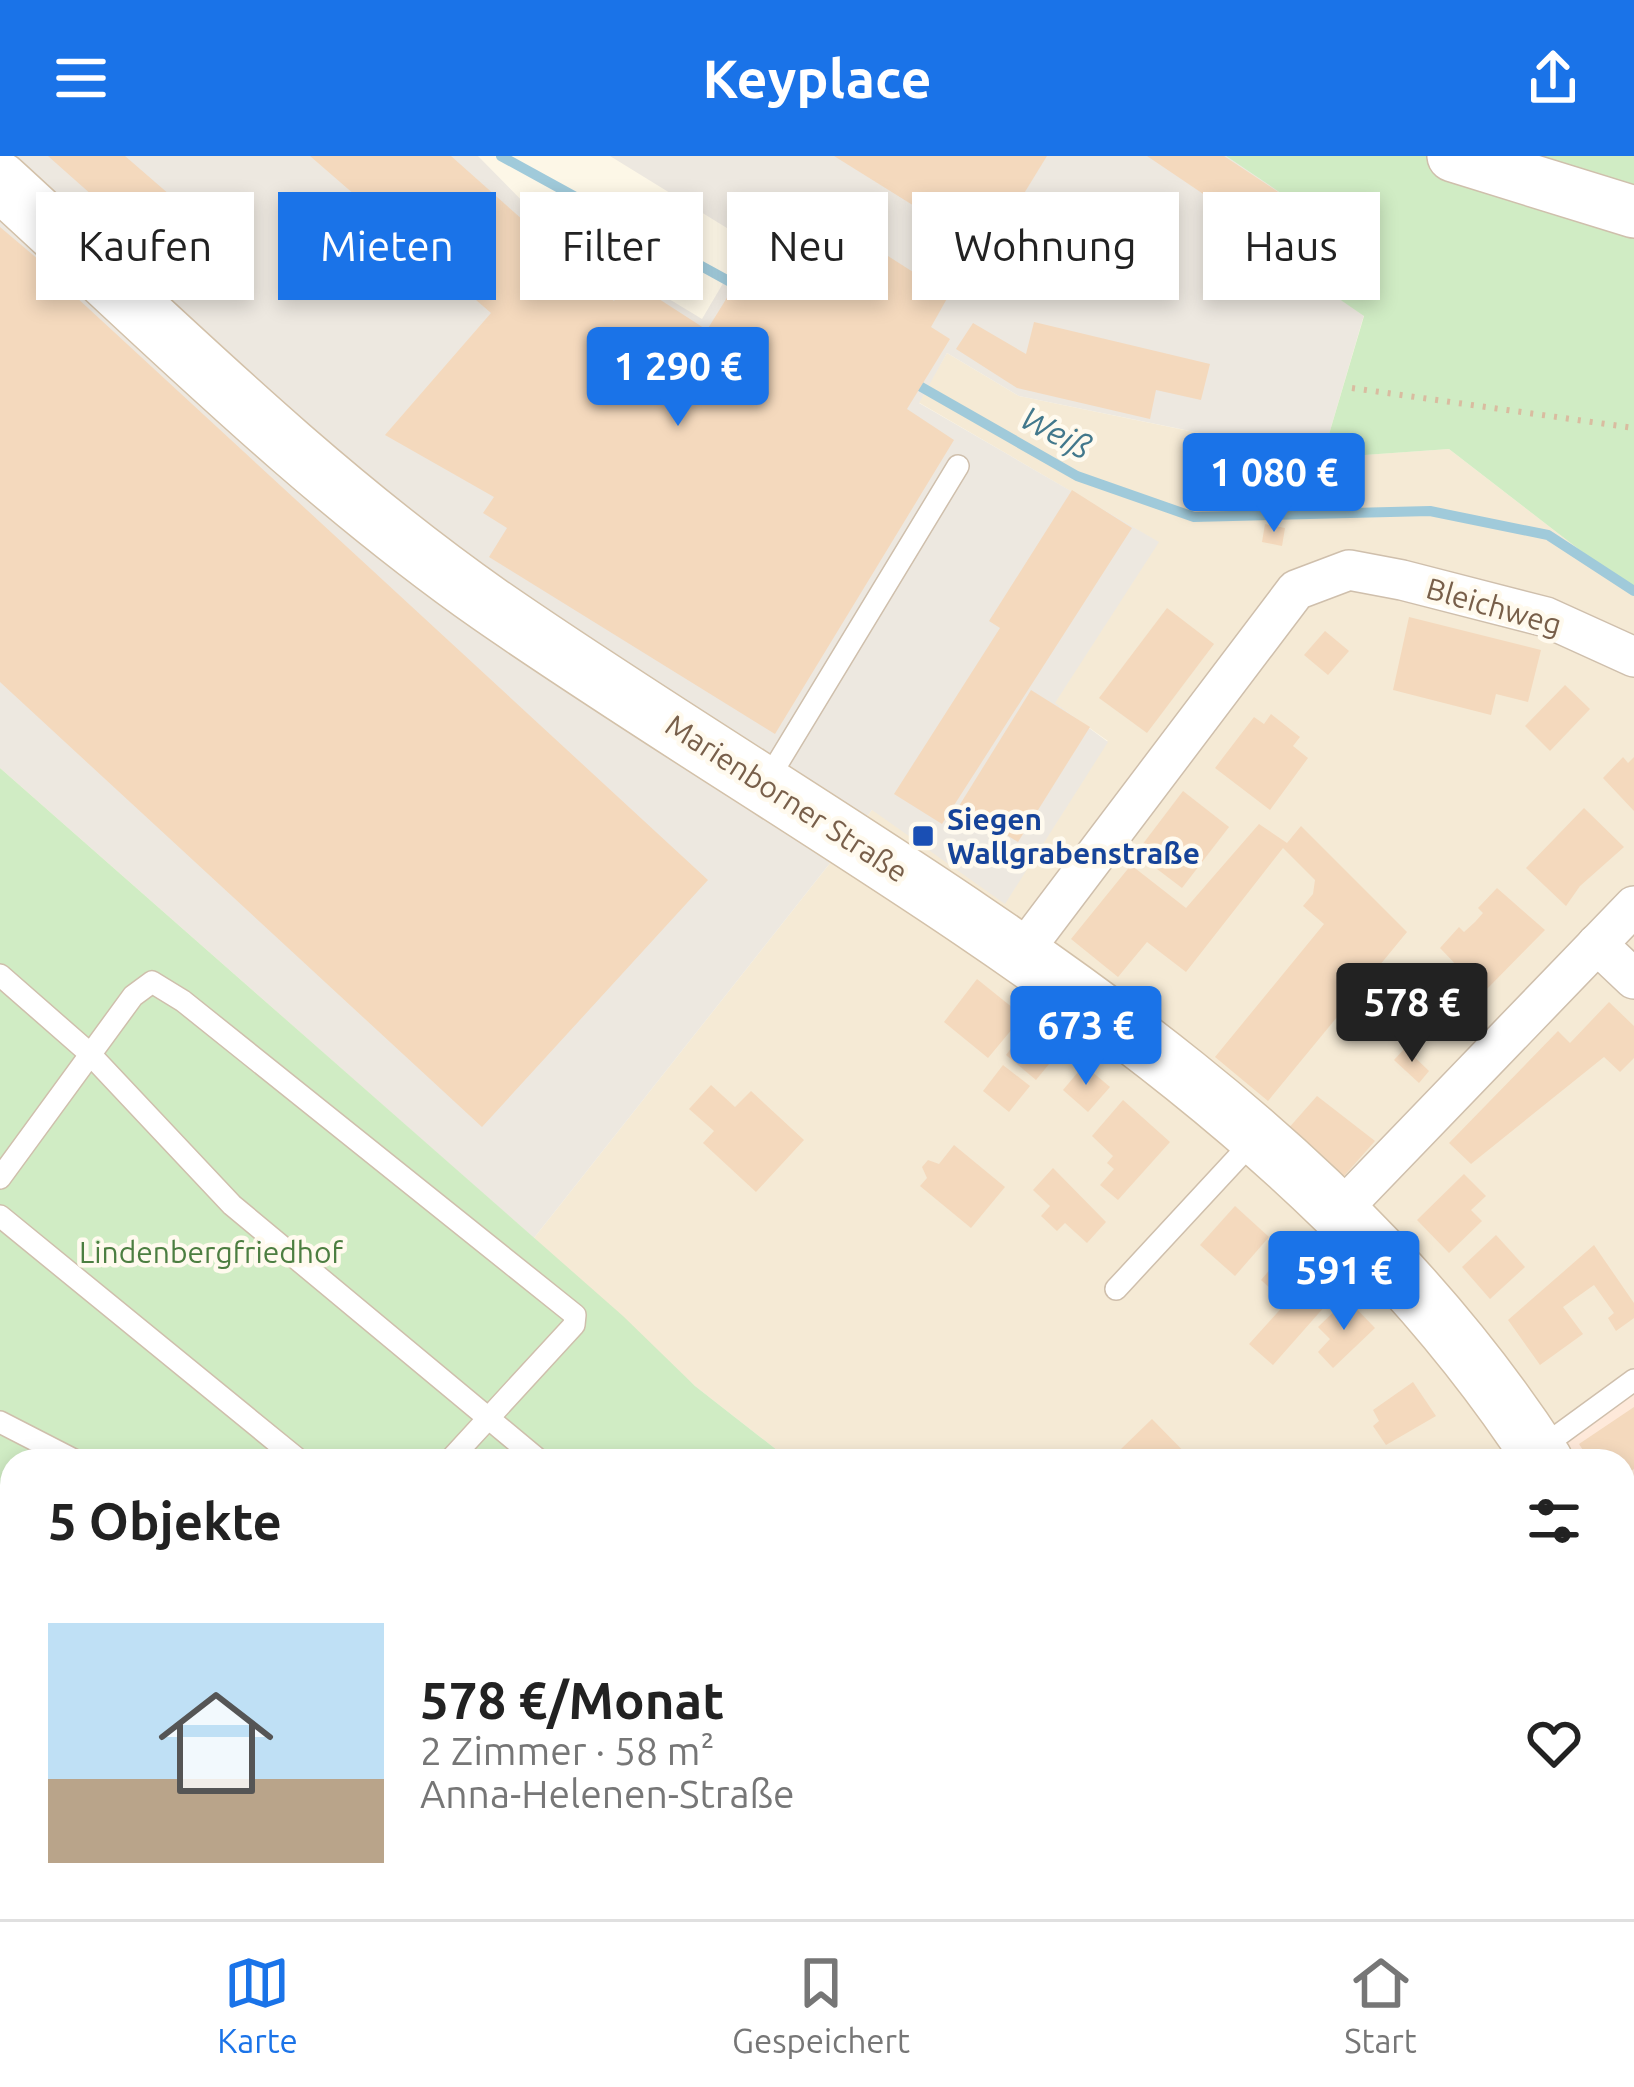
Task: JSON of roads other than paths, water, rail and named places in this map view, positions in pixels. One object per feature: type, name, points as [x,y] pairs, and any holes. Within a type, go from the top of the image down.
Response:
[{"type":"main road","name":"Marienborner Straße","points":[[0,181],[366,513],[490,605],[1023,951],[1181,1073],[1337,1214],[1414,1292],[1535,1449]]},
{"type":"street","points":[[1453,156],[1634,212]]},
{"type":"street","name":"Bleichweg","points":[[1023,951],[1296,590],[1349,570],[1546,617],[1634,657]]},
{"type":"street","points":[[1337,1214],[1634,906]]},
{"type":"street","points":[[1597,944],[1634,980]]},
{"type":"lane","points":[[764,784],[958,466]]},
{"type":"lane","points":[[0,975],[88,1052],[232,1205],[526,1449]]},
{"type":"lane","points":[[0,1178],[88,1052],[133,996],[152,982],[246,1048],[575,1315],[574,1325],[461,1449]]},
{"type":"lane","points":[[1116,1289],[1255,1139]]},
{"type":"lane","points":[[0,1216],[285,1449]]},
{"type":"lane","name":"Marienborner Straße","points":[[1549,1449],[1634,1381]]},
{"type":"lane","points":[[0,1422],[53,1449]]},
{"type":"waterway","name":"Weiß","points":[[501,156],[727,280]]},
{"type":"waterway","name":"Weiß","points":[[909,380],[1077,476],[1194,517],[1430,511],[1548,535],[1634,591]]},
{"type":"place","name":"Siegen Wallgrabenstraße","points":[[923,836]]},
{"type":"park label","name":"Lindenbergfriedhof","points":[[211,1252]]}]
